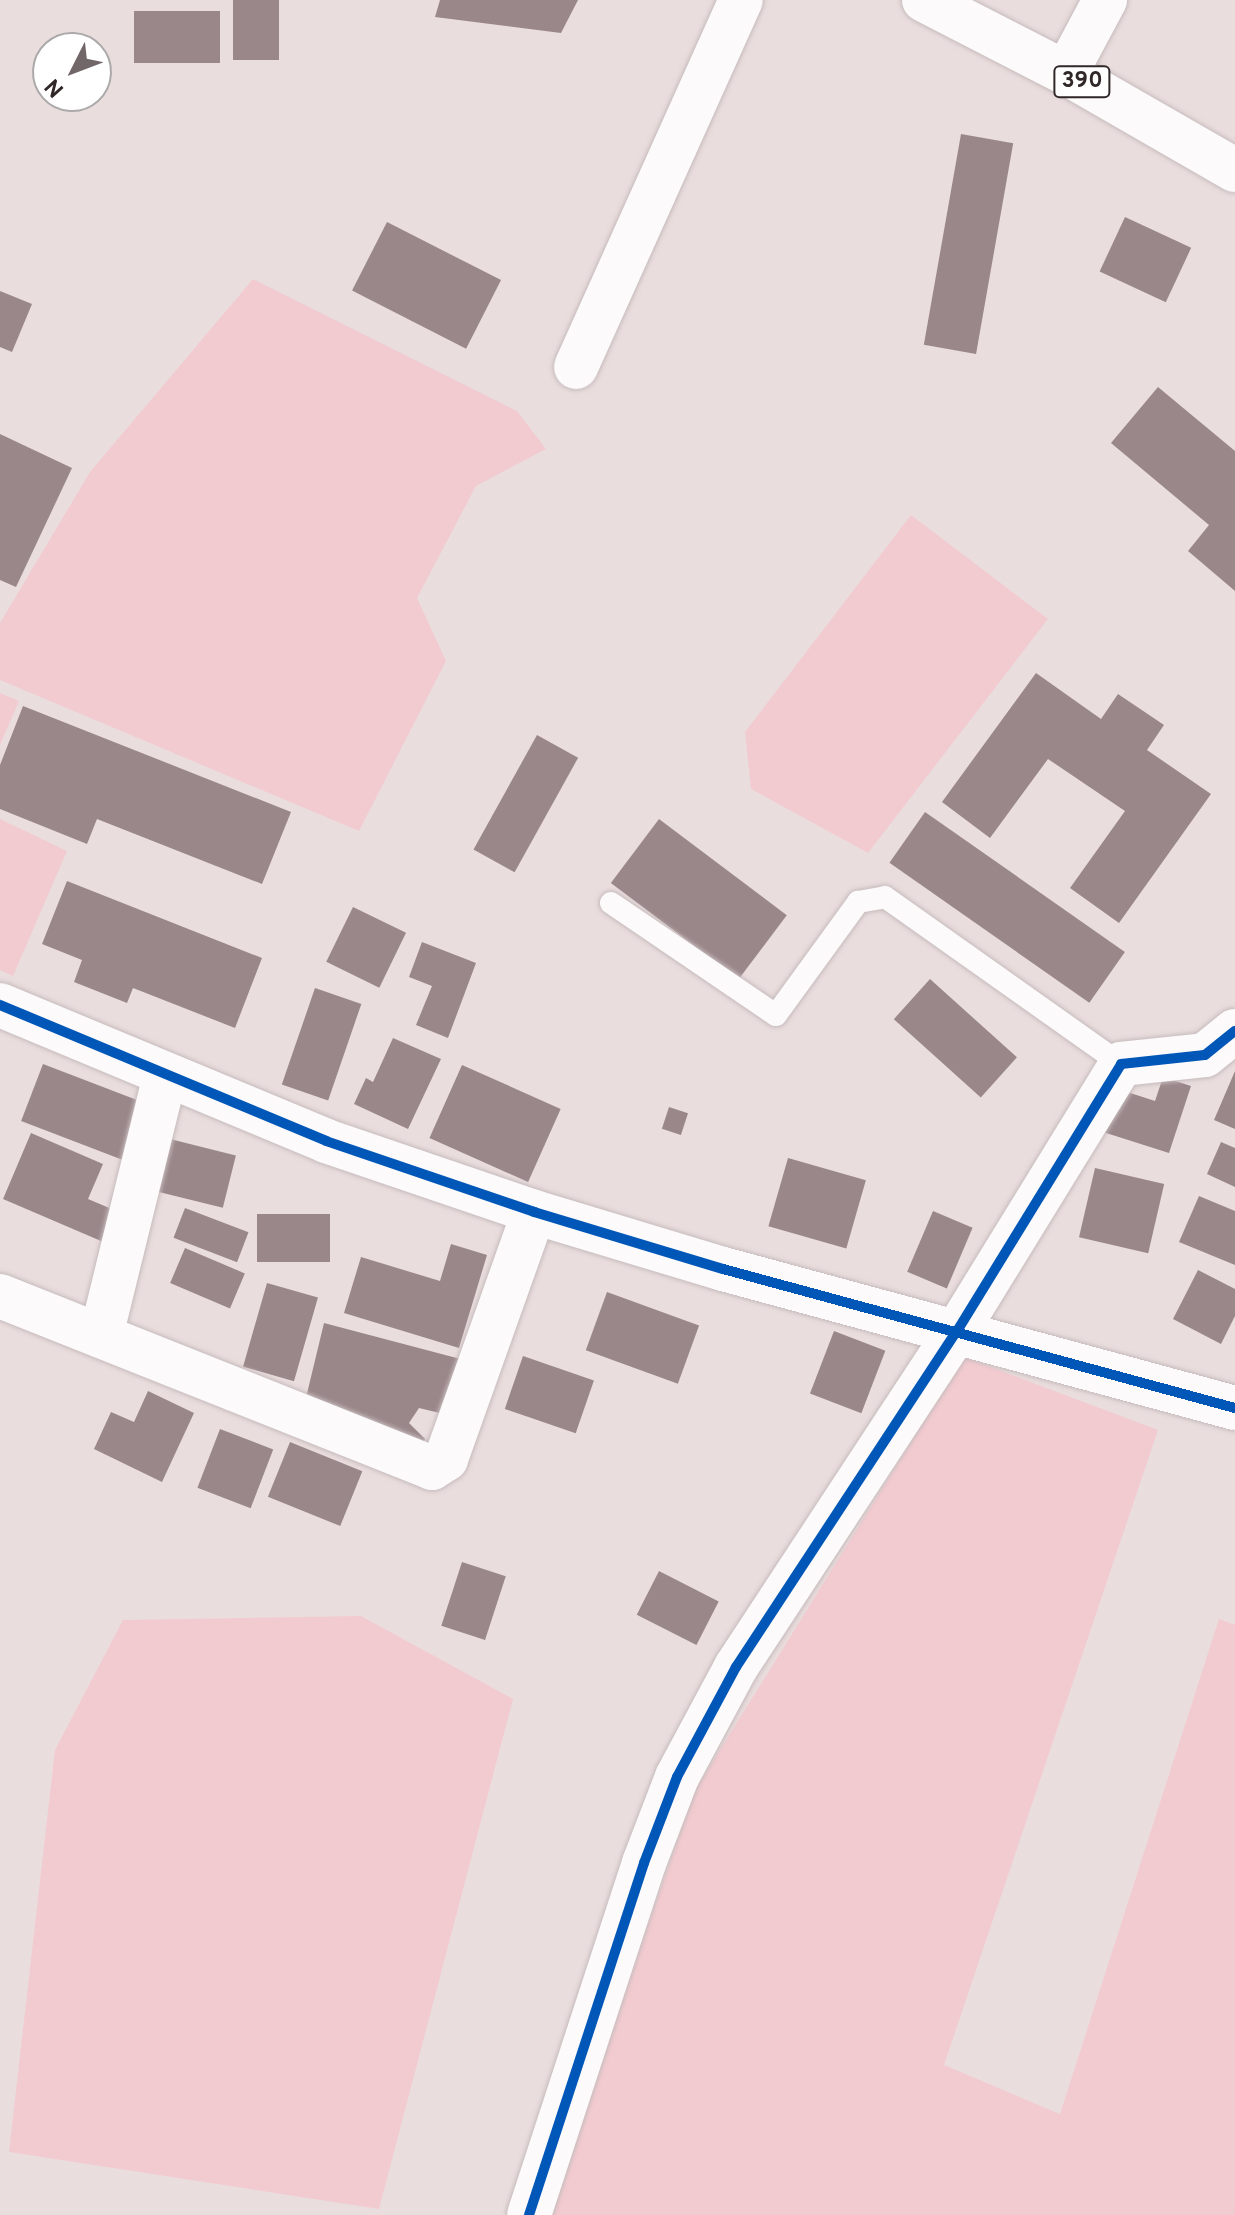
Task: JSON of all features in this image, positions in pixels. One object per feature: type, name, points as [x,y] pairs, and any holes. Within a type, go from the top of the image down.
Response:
[{"type":"main road","points":[[576,367],[741,0]]},
{"type":"main road","name":"390","points":[[924,0],[1066,73],[1235,170]]},
{"type":"main road","points":[[1066,73],[1105,0]]},
{"type":"main road","points":[[0,1005],[326,1141],[534,1212],[1235,1408]]},
{"type":"main road","points":[[529,2215],[677,1777],[736,1667],[957,1331],[1121,1064],[1205,1055],[1235,1031]]},
{"type":"main road","points":[[101,1336],[165,1075]]},
{"type":"main road","points":[[0,1296],[432,1468],[446,1459],[534,1212]]},
{"type":"lane","points":[[611,903],[776,1015],[858,902],[885,897],[1121,1064]]},
{"type":"shaded area","points":[[253,279],[517,411],[546,449],[476,486],[417,598],[446,661],[359,831],[0,680],[0,623],[90,472]]},
{"type":"shaded area","points":[[911,515],[1048,619],[868,853],[751,789],[745,732]]},
{"type":"shaded area","points":[[0,693],[19,701],[0,745]]},
{"type":"shaded area","points":[[0,819],[67,851],[13,976],[0,970]]},
{"type":"shaded area","points":[[964,1357],[1158,1430],[944,2065],[1060,2114],[1219,1619],[1235,1625],[1235,2215],[547,2215],[695,1790]]},
{"type":"shaded area","points":[[361,1616],[513,1699],[379,2209],[9,2152],[55,1750],[123,1620]]},
{"type":"building","points":[[233,0],[279,0],[279,60],[233,60]]},
{"type":"building","points":[[440,0],[578,0],[561,33],[435,17]]},
{"type":"building","points":[[134,11],[220,11],[220,63],[134,63]]},
{"type":"building","points":[[961,134],[1013,143],[976,354],[924,345]]},
{"type":"building","points":[[1125,217],[1191,248],[1166,302],[1100,271]]},
{"type":"building","points":[[387,222],[501,280],[466,349],[352,291]]},
{"type":"building","points":[[0,291],[32,304],[12,352],[0,347]]},
{"type":"building","points":[[1158,387],[1235,451],[1235,591],[1188,551],[1209,525],[1111,443]]},
{"type":"building","points":[[0,434],[72,468],[16,587],[0,580]]},
{"type":"building","points":[[1036,673],[1101,719],[1118,694],[1164,725],[1147,750],[1211,794],[1119,923],[1070,888],[1125,811],[1048,759],[990,838],[942,802]]},
{"type":"building","points":[[23,706],[291,812],[262,884],[97,819],[87,844],[0,809],[0,765]]},
{"type":"building","points":[[537,735],[578,758],[515,872],[473,850]]},
{"type":"building","points":[[925,812],[1125,952],[1089,1003],[889,863]]},
{"type":"building","points":[[659,819],[787,915],[739,979],[611,883]]},
{"type":"building","points":[[67,881],[262,958],[235,1028],[133,988],[127,1003],[74,982],[82,960],[42,944]]},
{"type":"building","points":[[353,907],[406,933],[379,988],[326,962]]},
{"type":"building","points":[[422,942],[476,963],[448,1038],[416,1025],[432,986],[409,977]]},
{"type":"building","points":[[930,979],[1017,1057],[981,1097],[894,1019]]},
{"type":"building","points":[[315,988],[361,1004],[328,1100],[282,1084]]},
{"type":"building","points":[[393,1038],[441,1059],[408,1129],[354,1104],[366,1078],[373,1082]]},
{"type":"building","points":[[43,1064],[145,1103],[123,1160],[21,1121]]},
{"type":"building","points":[[462,1065],[561,1109],[528,1182],[429,1138]]},
{"type":"building","points":[[1235,1071],[1235,1129],[1214,1120]]},
{"type":"building","points":[[1163,1077],[1191,1086],[1169,1153],[1103,1132],[1118,1089],[1155,1101]]},
{"type":"building","points":[[669,1107],[688,1113],[681,1135],[662,1129]]},
{"type":"building","points":[[31,1133],[103,1164],[88,1199],[114,1210],[101,1241],[3,1199]]},
{"type":"building","points":[[166,1138],[236,1155],[223,1208],[153,1190]]},
{"type":"building","points":[[1221,1142],[1235,1148],[1235,1187],[1207,1174]]},
{"type":"building","points":[[788,1158],[866,1180],[846,1249],[768,1226]]},
{"type":"building","points":[[1095,1168],[1164,1184],[1148,1253],[1079,1237]]},
{"type":"building","points":[[1199,1196],[1235,1211],[1235,1265],[1179,1242]]},
{"type":"building","points":[[185,1208],[248,1232],[237,1262],[174,1238]]},
{"type":"building","points":[[933,1211],[973,1228],[947,1289],[907,1272]]},
{"type":"building","points":[[257,1214],[330,1214],[330,1262],[257,1262]]},
{"type":"building","points":[[451,1244],[487,1255],[459,1348],[344,1313],[361,1257],[440,1281]]},
{"type":"building","points":[[185,1248],[245,1273],[230,1308],[170,1283]]},
{"type":"building","points":[[1198,1270],[1235,1289],[1235,1316],[1221,1344],[1173,1319]]},
{"type":"building","points":[[267,1283],[318,1298],[294,1381],[243,1367]]},
{"type":"building","points":[[607,1292],[699,1326],[678,1384],[586,1350]]},
{"type":"building","points":[[324,1323],[468,1361],[452,1416],[419,1408],[409,1423],[425,1439],[419,1451],[304,1406]]},
{"type":"building","points":[[834,1331],[885,1351],[861,1413],[810,1394]]},
{"type":"building","points":[[523,1356],[594,1380],[576,1433],[505,1409]]},
{"type":"building","points":[[148,1391],[194,1413],[162,1482],[94,1449],[111,1412],[134,1422]]},
{"type":"building","points":[[220,1429],[273,1449],[251,1508],[197,1488]]},
{"type":"building","points":[[290,1442],[362,1471],[340,1526],[268,1497]]},
{"type":"building","points":[[462,1562],[506,1576],[485,1640],[441,1626]]},
{"type":"building","points":[[659,1571],[719,1601],[696,1645],[637,1615]]},
{"type":"cycle path","points":[[0,1005],[326,1141],[534,1212],[723,1269],[1235,1408]]},
{"type":"cycle path","points":[[529,2215],[644,1863],[677,1777],[736,1667],[957,1331],[1121,1064],[1205,1055],[1235,1031]]}]
